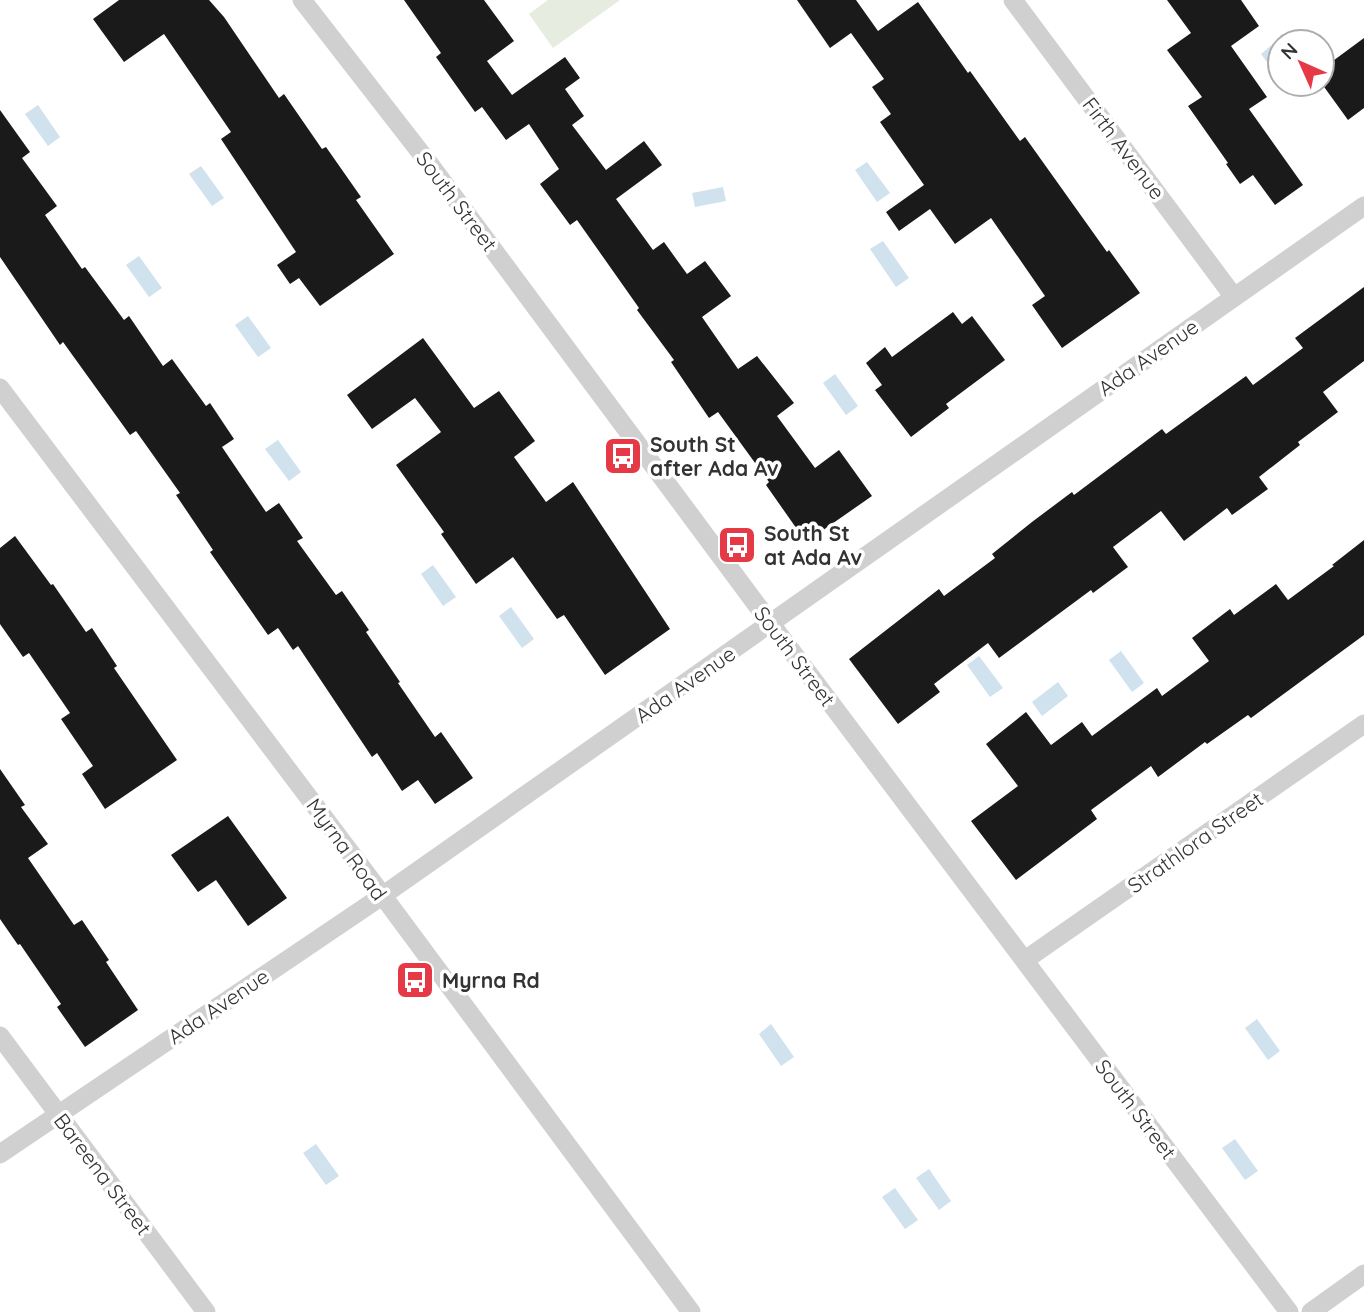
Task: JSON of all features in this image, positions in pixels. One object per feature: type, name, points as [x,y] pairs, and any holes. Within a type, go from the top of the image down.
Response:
[{"type":"street","name":"South Street","points":[[302,0],[431,166],[771,624],[1289,1312]]},
{"type":"street","name":"Firth Avenue","points":[[1013,0],[1234,297]]},
{"type":"street","name":"Ada Avenue","points":[[0,1154],[382,896],[1364,206]]},
{"type":"street","name":"Myrna Road","points":[[0,388],[691,1312]]},
{"type":"street","name":"Strathlora Street","points":[[1025,960],[1364,724]]},
{"type":"street","name":"Bareena Street","points":[[0,1037],[206,1312]]},
{"type":"street","points":[[1311,1312],[1364,1275]]},
{"type":"shaded area","points":[[548,0],[620,0],[553,48],[529,14]]},
{"type":"water","points":[[38,105],[60,137],[48,146],[25,114]]},
{"type":"water","points":[[867,162],[890,193],[877,202],[855,170]]},
{"type":"water","points":[[201,166],[224,198],[212,206],[189,174]]},
{"type":"water","points":[[723,187],[726,201],[695,207],[692,193]]},
{"type":"water","points":[[883,241],[909,278],[896,287],[870,249]]},
{"type":"water","points":[[139,256],[162,288],[149,297],[126,265]]},
{"type":"water","points":[[248,316],[271,348],[258,357],[235,325]]},
{"type":"water","points":[[835,374],[858,406],[846,415],[823,383]]},
{"type":"water","points":[[278,440],[301,472],[289,481],[265,449]]},
{"type":"water","points":[[433,565],[456,597],[443,606],[421,574]]},
{"type":"water","points":[[511,607],[534,639],[522,648],[499,616]]},
{"type":"water","points":[[1121,651],[1144,683],[1132,692],[1109,660]]},
{"type":"water","points":[[979,656],[1003,688],[990,697],[967,665]]},
{"type":"water","points":[[1058,682],[1068,696],[1042,716],[1032,702]]},
{"type":"water","points":[[1257,1019],[1280,1051],[1268,1060],[1245,1028]]},
{"type":"water","points":[[771,1024],[794,1057],[781,1066],[759,1034]]},
{"type":"water","points":[[1235,1139],[1258,1171],[1245,1180],[1222,1148]]},
{"type":"water","points":[[316,1144],[339,1176],[326,1185],[303,1153]]},
{"type":"water","points":[[929,1169],[951,1201],[939,1210],[916,1178]]},
{"type":"water","points":[[895,1188],[918,1220],[905,1229],[882,1197]]},
{"type":"building","points":[[119,0],[209,0],[224,17],[279,98],[284,94],[322,149],[326,147],[361,197],[356,200],[394,254],[320,306],[299,278],[290,284],[277,265],[296,252],[221,139],[231,132],[164,34],[124,62],[93,19]]},
{"type":"building","points":[[404,0],[484,0],[514,41],[487,61],[512,95],[565,57],[580,78],[565,89],[584,116],[572,125],[606,170],[644,141],[662,165],[616,199],[653,250],[664,242],[687,274],[705,261],[731,296],[702,317],[738,369],[757,356],[794,403],[777,416],[815,468],[839,450],[872,496],[806,542],[766,485],[769,482],[718,412],[709,418],[671,362],[674,360],[577,220],[570,225],[540,184],[559,169],[529,124],[506,140],[482,107],[475,112],[436,57],[441,53]]},
{"type":"building","points":[[797,0],[856,0],[878,31],[918,2],[968,73],[970,71],[1020,141],[1025,137],[1107,252],[1109,250],[1140,293],[1062,348],[1032,305],[1045,296],[991,218],[955,244],[930,209],[899,231],[886,212],[924,185],[880,122],[891,114],[872,87],[884,79],[851,33],[830,48]]},
{"type":"building","points":[[1167,0],[1241,0],[1259,26],[1231,46],[1266,96],[1249,109],[1303,185],[1275,205],[1253,175],[1240,184],[1188,106],[1202,97],[1167,50],[1191,33]]},
{"type":"building","points":[[1364,38],[1364,108],[1348,120],[1332,98],[1336,98],[1336,59]]},
{"type":"building","points":[[0,110],[30,152],[22,158],[57,206],[45,215],[82,269],[85,267],[124,320],[129,316],[163,366],[172,359],[206,406],[210,403],[234,439],[222,447],[266,512],[279,503],[303,538],[297,541],[336,595],[342,591],[369,630],[366,632],[400,682],[398,683],[435,737],[441,732],[473,778],[435,804],[418,780],[402,791],[377,753],[372,757],[298,646],[293,650],[278,628],[268,635],[210,552],[213,550],[176,495],[180,493],[136,431],[130,435],[63,342],[60,345],[0,257]]},
{"type":"building","points":[[1364,287],[1364,361],[1323,392],[1338,412],[1298,442],[1300,445],[1259,477],[1268,489],[1232,515],[1227,508],[1184,541],[1161,511],[1113,547],[1128,567],[1093,593],[1091,590],[999,658],[988,643],[934,684],[940,692],[898,724],[849,659],[939,589],[944,596],[995,558],[992,554],[1032,522],[1072,492],[1074,495],[1162,429],[1166,434],[1246,376],[1253,385],[1303,348],[1295,338]]},
{"type":"building","points":[[953,312],[962,324],[972,316],[1005,360],[946,404],[949,408],[911,437],[875,390],[882,385],[866,363],[885,347],[892,357]]},
{"type":"building","points":[[423,338],[474,408],[499,391],[535,441],[514,457],[546,502],[573,482],[670,629],[605,675],[564,615],[557,619],[513,557],[476,584],[441,534],[444,532],[396,465],[441,432],[415,398],[372,429],[347,395]]},
{"type":"building","points":[[15,536],[86,632],[92,628],[117,666],[114,668],[177,760],[105,809],[82,774],[93,766],[61,719],[70,713],[29,653],[23,657],[0,624],[0,548]]},
{"type":"building","points":[[1364,540],[1364,635],[1251,718],[1248,715],[1207,744],[1205,742],[1158,777],[1151,766],[1091,810],[1097,819],[1016,880],[971,821],[1018,786],[986,744],[1026,712],[1051,745],[1082,722],[1092,736],[1157,688],[1162,696],[1209,661],[1192,638],[1230,609],[1234,615],[1276,584],[1288,600]]},
{"type":"building","points":[[0,769],[25,805],[21,807],[48,844],[28,858],[74,925],[82,920],[138,1010],[85,1047],[57,1007],[61,1004],[0,919]]},
{"type":"building","points":[[228,816],[287,898],[248,926],[216,880],[198,892],[171,855]]},
{"type":"place","name":"South St after Ada Av","points":[[623,456]]},
{"type":"place","name":"South St at Ada Av","points":[[737,545]]},
{"type":"place","name":"Myrna Rd","points":[[415,980]]}]
